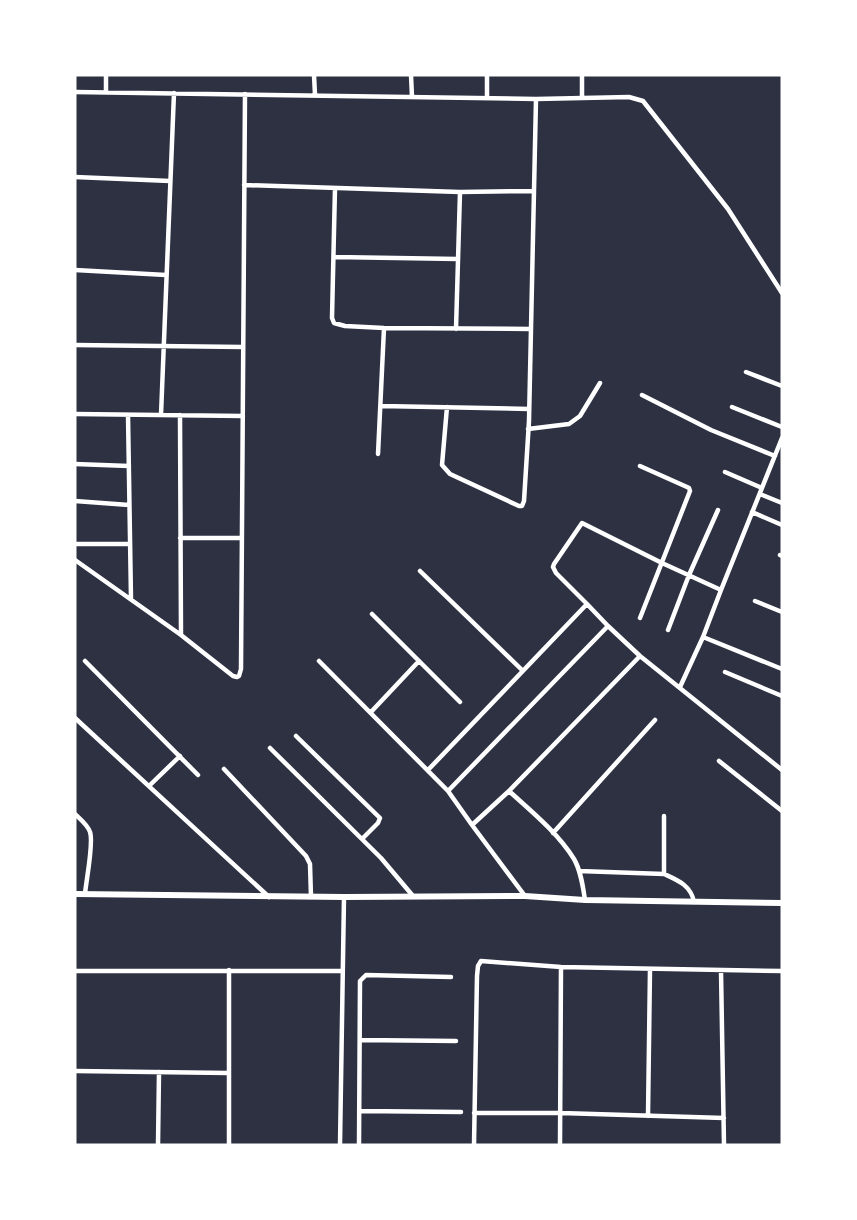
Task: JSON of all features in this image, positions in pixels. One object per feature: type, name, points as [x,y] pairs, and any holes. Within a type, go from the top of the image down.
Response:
[{"type":"street","points":[[106,75],[106,92]]},
{"type":"street","points":[[314,75],[315,95]]},
{"type":"street","points":[[411,75],[412,97]]},
{"type":"street","points":[[487,75],[487,98]]},
{"type":"street","points":[[582,75],[582,97]]},
{"type":"street","points":[[75,92],[536,99],[629,97],[643,101],[729,209],[782,293]]},
{"type":"street","points":[[161,415],[174,93]]},
{"type":"street","points":[[75,560],[181,635],[233,676],[239,676],[241,669],[245,94]]},
{"type":"street","points":[[447,408],[442,465],[444,470],[522,506],[529,409],[536,99]]},
{"type":"street","points":[[75,177],[170,181]]},
{"type":"street","points":[[244,185],[534,192]]},
{"type":"street","points":[[335,188],[332,318],[334,323],[345,326],[384,328],[531,329]]},
{"type":"street","points":[[456,329],[460,192]]},
{"type":"street","points":[[334,257],[458,259]]},
{"type":"street","points":[[75,270],[166,275]]},
{"type":"street","points":[[378,454],[384,328]]},
{"type":"street","points":[[75,345],[243,347]]},
{"type":"street","points":[[746,372],[782,386]]},
{"type":"street","points":[[528,429],[569,424],[580,416],[600,382]]},
{"type":"street","points":[[642,395],[711,430],[775,456]]},
{"type":"street","points":[[381,406],[529,409]]},
{"type":"street","points":[[732,407],[782,428]]},
{"type":"street","points":[[75,414],[243,416]]},
{"type":"street","points":[[128,415],[130,599]]},
{"type":"street","points":[[180,416],[181,635]]},
{"type":"street","points":[[680,687],[703,637],[782,438]]},
{"type":"street","points":[[75,464],[129,466]]},
{"type":"street","points":[[640,466],[689,488],[690,491],[640,618]]},
{"type":"street","points":[[725,472],[782,503]]},
{"type":"street","points":[[75,501],[129,505]]},
{"type":"street","points":[[668,630],[718,510]]},
{"type":"street","points":[[752,512],[782,525]]},
{"type":"street","points":[[720,590],[582,523],[553,567],[556,573],[640,656],[780,768],[782,758]]},
{"type":"street","points":[[180,538],[242,538]]},
{"type":"street","points":[[75,544],[130,544]]},
{"type":"street","points":[[420,571],[522,670]]},
{"type":"street","points":[[755,602],[782,612]]},
{"type":"street","points":[[428,770],[587,604]]},
{"type":"street","points":[[372,614],[460,702]]},
{"type":"street","points":[[448,791],[608,626]]},
{"type":"street","points":[[703,637],[782,669]]},
{"type":"street","points":[[472,825],[509,791],[640,656]]},
{"type":"street","points":[[85,661],[198,775]]},
{"type":"street","points":[[319,661],[448,791],[525,896]]},
{"type":"street","points":[[371,712],[419,661]]},
{"type":"street","points":[[725,672],[782,696]]},
{"type":"street","points":[[75,718],[269,897]]},
{"type":"street","points":[[553,833],[655,720]]},
{"type":"street","points":[[296,736],[380,818],[362,839]]},
{"type":"street","points":[[270,748],[381,858],[413,896]]},
{"type":"street","points":[[149,786],[180,756]]},
{"type":"street","points":[[720,761],[782,811]]},
{"type":"street","points":[[224,769],[306,856],[310,864],[311,897]]},
{"type":"street","points":[[509,791],[553,833],[574,860],[579,871],[585,900]]},
{"type":"street","points":[[75,814],[90,832],[85,894]]},
{"type":"street","points":[[663,874],[664,816]]},
{"type":"street","points":[[579,871],[663,874],[681,882],[689,889],[694,902]]},
{"type":"street","points":[[75,894],[269,897],[525,896],[585,900],[782,903]]},
{"type":"street","points":[[340,1145],[344,897]]},
{"type":"street","points":[[474,1145],[479,963],[485,961],[561,967],[782,971]]},
{"type":"street","points":[[560,1145],[561,967]]},
{"type":"street","points":[[648,1116],[650,969]]},
{"type":"street","points":[[229,970],[229,1145]]},
{"type":"street","points":[[75,971],[343,971]]},
{"type":"street","points":[[721,971],[724,1145]]},
{"type":"street","points":[[359,1145],[359,985],[363,977],[366,975],[451,977]]},
{"type":"street","points":[[360,1040],[456,1041]]},
{"type":"street","points":[[75,1071],[228,1072]]},
{"type":"street","points":[[158,1145],[159,1072]]},
{"type":"street","points":[[359,1111],[461,1112]]},
{"type":"street","points":[[474,1113],[724,1118]]}]
